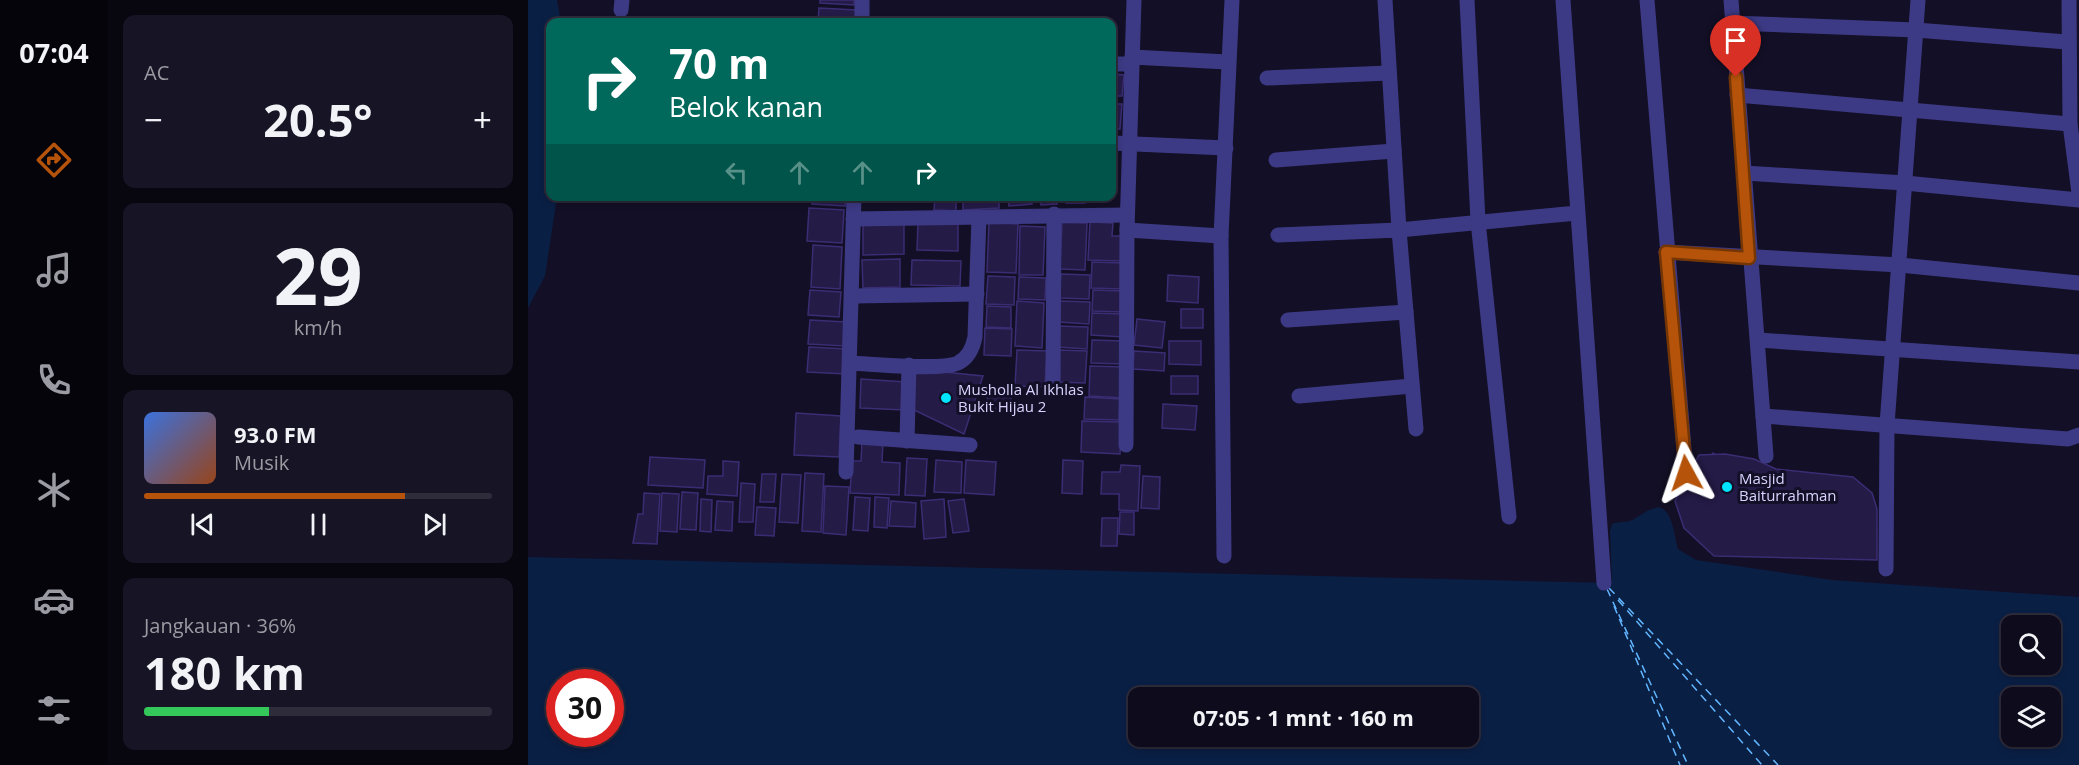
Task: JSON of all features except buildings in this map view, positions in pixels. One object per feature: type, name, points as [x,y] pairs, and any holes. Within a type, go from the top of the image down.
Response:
[{"type":"street","points":[[862,0],[862,18]]},
{"type":"street","points":[[1125,445],[1127,222],[1134,0]]},
{"type":"street","points":[[1224,556],[1221,236],[1226,148],[1227,62],[1232,0]]},
{"type":"street","points":[[1385,0],[1399,230],[1416,429]]},
{"type":"street","points":[[1467,0],[1478,221],[1509,517]]},
{"type":"street","points":[[1563,0],[1604,583]]},
{"type":"street","points":[[1647,0],[1686,473]]},
{"type":"street","points":[[1731,0],[1766,456]]},
{"type":"street","points":[[1886,569],[1887,425],[1918,0]]},
{"type":"street","points":[[2069,0],[2067,42],[2070,124],[2079,193]]},
{"type":"street","points":[[1731,23],[1916,30],[2067,42]]},
{"type":"street","points":[[1116,63],[1132,61],[1227,62]]},
{"type":"street","points":[[1267,78],[1389,73]]},
{"type":"street","points":[[1737,95],[1911,108],[2070,124]]},
{"type":"street","points":[[1116,143],[1226,148]]},
{"type":"street","points":[[1276,160],[1395,151]]},
{"type":"street","points":[[1743,173],[1905,183],[2079,200]]},
{"type":"street","points":[[846,471],[853,296],[854,201]]},
{"type":"street","points":[[1278,235],[1399,230],[1577,213]]},
{"type":"street","points":[[853,219],[1054,214],[1221,236]]},
{"type":"street","points":[[1053,384],[1054,214]]},
{"type":"street","points":[[851,363],[949,365],[963,360],[973,348],[975,337],[979,217]]},
{"type":"street","points":[[1666,252],[1900,265],[2079,283]]},
{"type":"street","points":[[853,296],[977,294]]},
{"type":"street","points":[[1288,320],[1406,312]]},
{"type":"street","points":[[1758,340],[2079,362]]},
{"type":"street","points":[[907,441],[909,364]]},
{"type":"street","points":[[1299,396],[1412,386]]},
{"type":"street","points":[[1762,416],[2068,439],[2079,435]]},
{"type":"street","points":[[858,437],[970,445]]},
{"type":"water","points":[[528,0],[557,0],[560,18],[546,18],[546,201],[556,201],[545,276],[528,308]]},
{"type":"water","points":[[1659,507],[1664,509],[1670,519],[1678,549],[1696,560],[1832,580],[2079,597],[2079,765],[528,765],[528,557],[1612,583],[1610,531],[1612,524],[1630,521]]},
{"type":"ferry route","points":[[1609,588],[1778,765]]},
{"type":"ferry route","points":[[1607,589],[1688,765]]},
{"type":"ferry route","points":[[1618,600],[1762,765]]},
{"type":"ferry route","points":[[1614,606],[1680,765]]},
{"type":"place","name":"Musholla Al Ikhlas Bukit Hijau 2","points":[[946,398]]},
{"type":"place","name":"Masjid Baiturrahman","points":[[1727,487]]},
{"type":"route","points":[[1686,473],[1666,252],[1749,258],[1736,77]]}]
